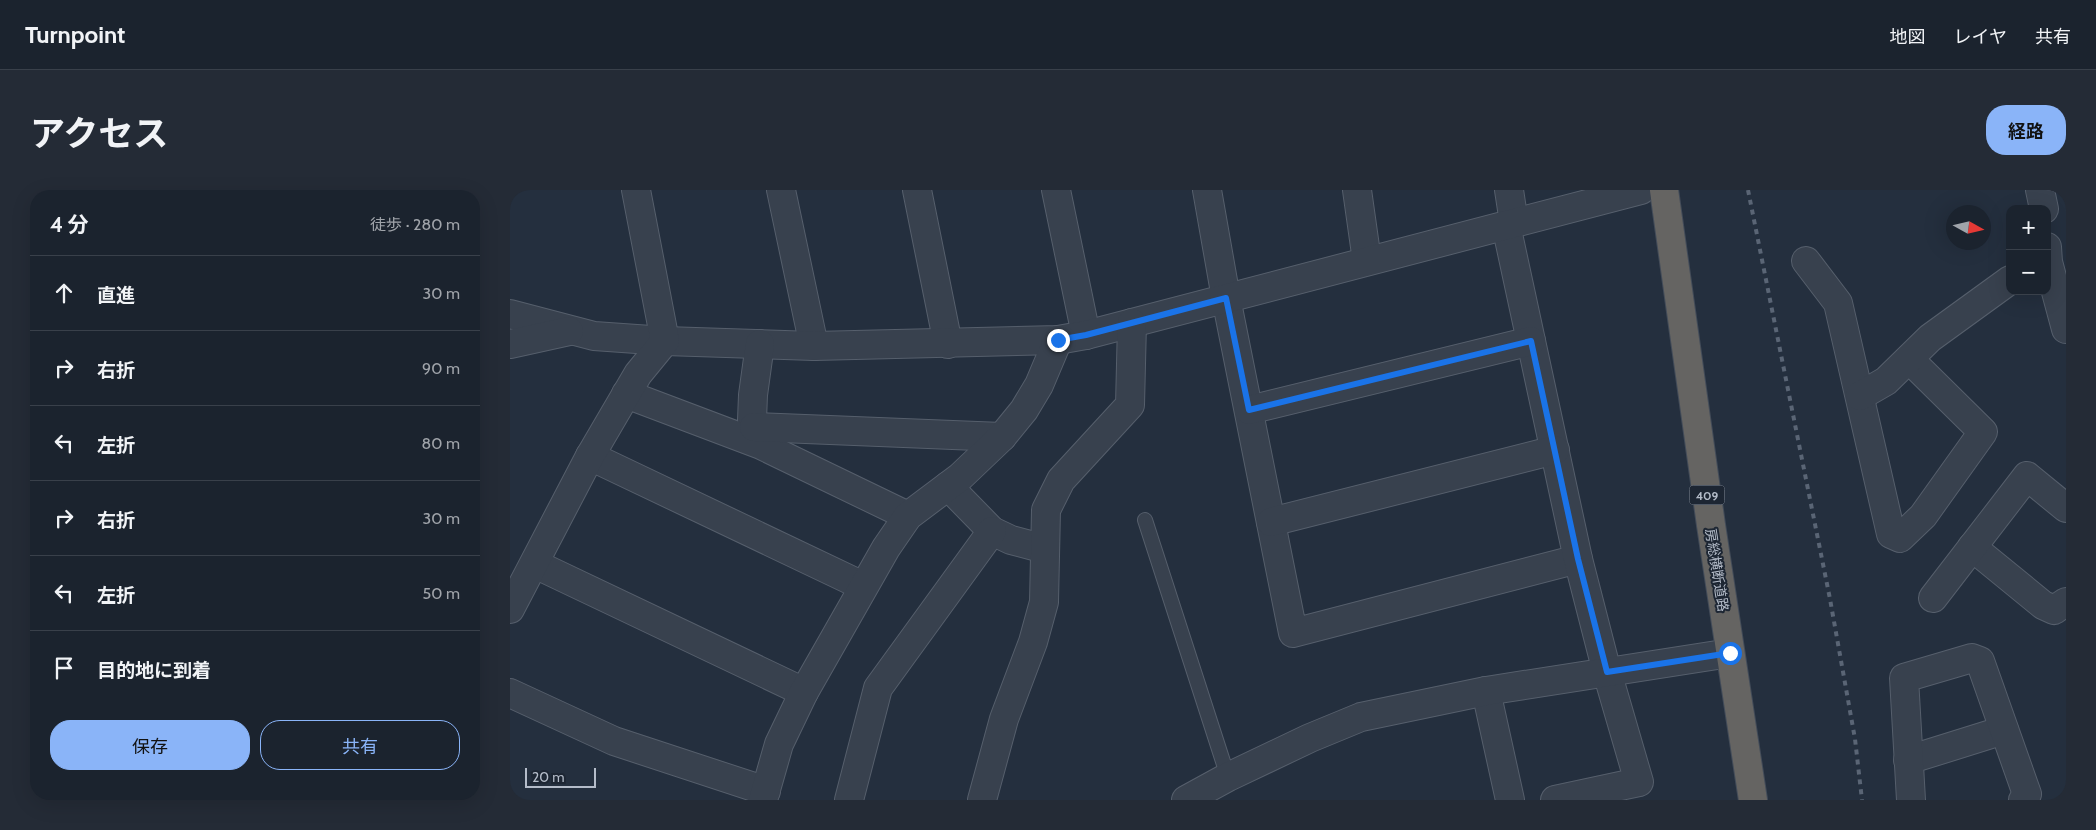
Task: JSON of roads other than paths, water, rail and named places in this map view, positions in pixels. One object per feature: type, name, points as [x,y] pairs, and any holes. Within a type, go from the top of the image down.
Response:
[{"type":"highway","name":"房総横断道路","points":[[1664,190],[1730,653],[1753,800]]},
{"type":"street","points":[[636,190],[665,342]]},
{"type":"street","points":[[781,190],[814,346]]},
{"type":"street","points":[[917,190],[948,344]]},
{"type":"street","points":[[1056,190],[1086,335]]},
{"type":"street","points":[[1208,190],[1226,298],[1293,632],[1578,559]]},
{"type":"street","points":[[1357,190],[1367,261]]},
{"type":"street","points":[[1509,190],[1510,224],[1531,341],[1578,559],[1607,672],[1639,782],[1555,800]]},
{"type":"street","points":[[510,314],[594,336],[665,342],[814,346],[1058,340],[1086,335],[1641,190]]},
{"type":"street","points":[[2040,190],[2043,205]]},
{"type":"street","points":[[1806,261],[1838,303],[1891,534],[1900,538],[1923,516],[1983,432],[1909,359]]},
{"type":"street","points":[[2051,268],[2064,314]]},
{"type":"street","points":[[1860,396],[1886,381],[1930,338],[2006,283]]},
{"type":"street","points":[[982,800],[1004,718],[1036,634],[1044,602],[1046,510],[1062,480],[1130,405],[1132,323]]},
{"type":"street","points":[[510,344],[572,330]]},
{"type":"street","points":[[510,694],[614,741],[765,795],[779,744],[804,692],[886,548],[908,516],[960,477],[1002,437],[1024,410],[1039,385],[1058,340]]},
{"type":"street","points":[[1249,410],[1531,341]]},
{"type":"street","points":[[510,609],[590,456],[638,374],[665,342]]},
{"type":"street","points":[[758,436],[752,420],[753,395],[760,344]]},
{"type":"street","points":[[626,394],[758,436],[908,516]]},
{"type":"street","points":[[758,436],[1002,437]]},
{"type":"street","points":[[1271,522],[1555,450]]},
{"type":"street","points":[[590,456],[864,586]]},
{"type":"street","points":[[1933,598],[2027,476],[2066,508]]},
{"type":"street","points":[[948,486],[992,530],[1010,540],[1045,549]]},
{"type":"street","points":[[849,800],[878,688],[992,530]]},
{"type":"street","points":[[1972,547],[2043,605],[2054,610],[2066,602]]},
{"type":"street","points":[[535,564],[804,692]]},
{"type":"street","points":[[1186,800],[1228,777],[1310,738],[1362,717],[1486,691],[1730,653]]},
{"type":"street","points":[[1910,800],[1904,678],[1972,658],[1980,661],[2026,794],[2023,800]]},
{"type":"street","points":[[1486,691],[1510,800]]},
{"type":"street","points":[[1908,760],[2004,730]]},
{"type":"lane","points":[[1145,520],[1228,777]]},
{"type":"railway","points":[[1748,190],[1830,599],[1855,739],[1862,800]]}]
